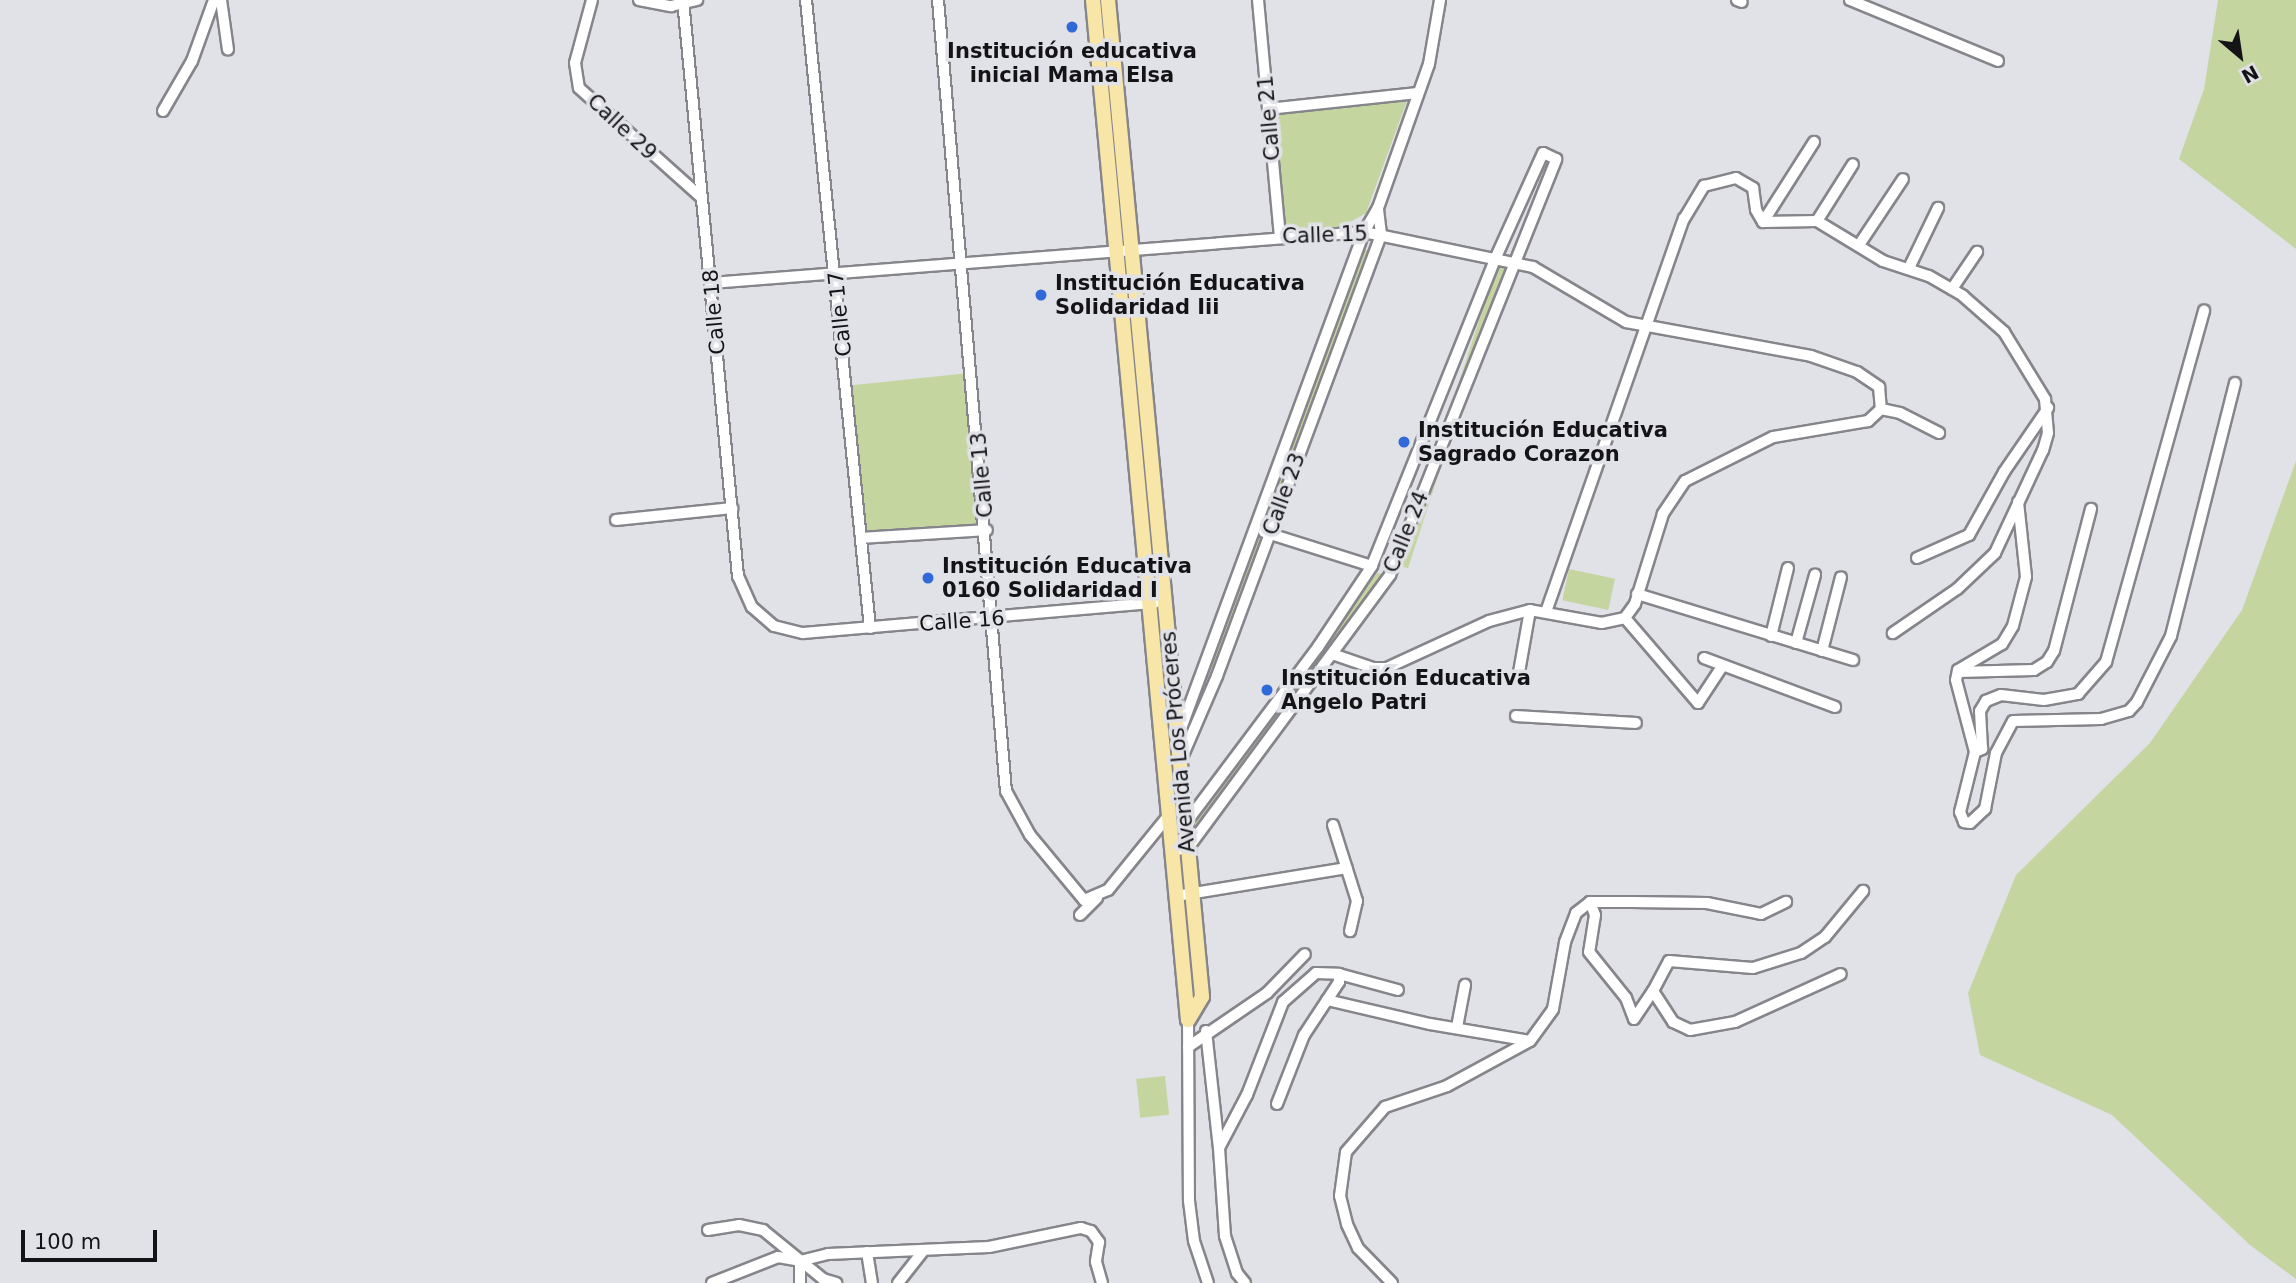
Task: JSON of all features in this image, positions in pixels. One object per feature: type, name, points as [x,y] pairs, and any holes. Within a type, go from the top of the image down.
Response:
[{"type":"main road","name":"Avenida Los Próceres","points":[[1093,0],[1188,1020]]},
{"type":"main road","name":"Avenida Los Próceres","points":[[1108,0],[1202,997],[1188,1020]]},
{"type":"street","points":[[163,111],[191,61],[214,0]]},
{"type":"street","points":[[221,0],[228,50]]},
{"type":"street","name":"Calle 29","points":[[592,0],[577,54],[575,75],[579,88],[702,198]]},
{"type":"street","points":[[639,0],[671,6],[697,0]]},
{"type":"street","name":"Calle 17","points":[[806,0],[870,628]]},
{"type":"street","name":"Calle 13","points":[[938,0],[987,530],[1006,791],[1030,835],[1084,900],[1104,893]]},
{"type":"street","name":"Calle 21","points":[[1258,0],[1280,236]]},
{"type":"street","name":"Calle 23","points":[[1178,736],[1364,232],[1378,208],[1429,64],[1440,0]]},
{"type":"street","points":[[1850,0],[1998,61]]},
{"type":"street","name":"Calle 18","points":[[684,1],[741,587],[762,617]]},
{"type":"street","points":[[1268,108],[1418,93]]},
{"type":"street","points":[[1763,222],[1814,142]]},
{"type":"street","name":"Calle 24","points":[[1186,826],[1372,566],[1496,257],[1543,153],[1556,159],[1513,261],[1390,575],[1335,655],[1188,848]]},
{"type":"street","points":[[1817,221],[1853,164]]},
{"type":"street","points":[[1859,245],[1903,179]]},
{"type":"street","points":[[1546,612],[1684,219],[1704,186],[1718,180],[1745,181],[1753,188],[1756,210],[1763,222]]},
{"type":"street","name":"Calle 23","points":[[1181,762],[1381,234],[1378,208]]},
{"type":"street","points":[[1909,268],[1938,208]]},
{"type":"street","points":[[1763,222],[1817,221],[1883,261],[1909,268],[1952,289],[2004,332],[2020,352],[2048,408],[2043,450],[1988,562],[1893,633]]},
{"type":"street","name":"Calle 15","points":[[711,283],[836,275],[1280,236],[1364,232],[1513,261],[1555,276],[1614,316],[1648,326],[1811,356],[1849,368],[1879,387],[1879,413]]},
{"type":"street","points":[[1952,289],[1977,252]]},
{"type":"street","points":[[1975,752],[1982,749],[1980,711],[1986,701],[2001,695],[2045,700],[2078,695],[2106,662],[2204,310]]},
{"type":"street","points":[[1958,672],[1957,689],[1975,752],[1960,812],[1964,822],[1970,823],[1985,809],[1996,753],[2013,721],[2101,719],[2129,711],[2137,702],[2171,636],[2235,383]]},
{"type":"street","points":[[1917,558],[1969,535],[2048,408]]},
{"type":"street","points":[[1625,618],[1637,594],[1662,514],[1692,476],[1773,437],[1879,413],[1900,413],[1939,433]]},
{"type":"street","points":[[1958,672],[2002,644],[2013,626],[2026,577],[2018,500]]},
{"type":"street","points":[[616,520],[732,508]]},
{"type":"street","points":[[1958,672],[2034,670],[2047,662],[2054,651],[2091,509]]},
{"type":"street","points":[[1255,528],[1372,566]]},
{"type":"street","points":[[861,538],[987,530]]},
{"type":"street","points":[[1771,636],[1788,568]]},
{"type":"street","points":[[1796,643],[1815,575]]},
{"type":"street","points":[[1822,651],[1841,578]]},
{"type":"street","points":[[1637,594],[1853,660]]},
{"type":"street","name":"Calle 16","points":[[762,617],[788,632],[803,633],[994,619],[1165,602]]},
{"type":"street","points":[[1335,655],[1373,668],[1387,668],[1489,621],[1530,610],[1602,623],[1625,618]]},
{"type":"street","points":[[1518,678],[1530,610]]},
{"type":"street","points":[[1625,618],[1698,703],[1723,665]]},
{"type":"street","points":[[1704,658],[1835,707]]},
{"type":"street","points":[[1516,716],[1636,723]]},
{"type":"street","points":[[1161,738],[1178,736]]},
{"type":"street","points":[[1164,764],[1181,762]]},
{"type":"street","points":[[1080,915],[1104,893],[1169,822],[1186,826]]},
{"type":"street","points":[[1333,825],[1357,901],[1350,930]]},
{"type":"street","points":[[1172,851],[1188,848]]},
{"type":"street","points":[[1176,896],[1347,868]]},
{"type":"street","points":[[1590,902],[1595,915],[1589,952],[1626,998],[1632,1018],[1638,1017],[1669,961],[1753,968],[1801,953],[1825,937],[1863,891]]},
{"type":"street","points":[[1392,1283],[1358,1248],[1347,1224],[1340,1196],[1346,1152],[1385,1107],[1447,1086],[1530,1041],[1553,1009],[1565,942],[1576,913],[1590,902],[1707,903],[1761,914],[1786,902]]},
{"type":"street","points":[[1188,1047],[1206,1031],[1267,993],[1305,954]]},
{"type":"street","points":[[1219,1148],[1247,1095],[1283,1002],[1316,973],[1339,974],[1398,990]]},
{"type":"street","points":[[1278,1104],[1304,1035],[1327,1000],[1339,974]]},
{"type":"street","points":[[1653,991],[1673,1022],[1690,1030],[1746,1018],[1841,974]]},
{"type":"street","points":[[1457,1027],[1465,985]]},
{"type":"street","points":[[1327,1000],[1530,1041]]},
{"type":"street","name":"Avenida Los Próceres","points":[[1188,1020],[1189,1201],[1194,1241],[1208,1283]]},
{"type":"street","points":[[1206,1031],[1219,1148],[1225,1236],[1237,1273],[1245,1283]]},
{"type":"street","points":[[708,1230],[738,1226],[763,1230],[793,1251],[800,1262],[800,1283]]},
{"type":"street","points":[[800,1262],[828,1254],[989,1247],[1081,1228],[1091,1231],[1099,1242],[1096,1262],[1102,1283]]},
{"type":"street","points":[[898,1283],[924,1250]]},
{"type":"street","points":[[867,1252],[872,1283]]},
{"type":"street","points":[[712,1283],[778,1257],[800,1262],[836,1283]]},
{"type":"green space","points":[[2218,0],[2296,0],[2296,249],[2179,159],[2204,89]]},
{"type":"green space","points":[[1408,98],[1366,213],[1338,229],[1285,233],[1271,111]]},
{"type":"green space","points":[[1546,163],[1552,165],[1521,258],[1516,256]]},
{"type":"green space","points":[[1365,249],[1370,253],[1268,528],[1259,526]]},
{"type":"green space","points":[[1129,254],[1159,598],[1150,598],[1120,255]]},
{"type":"green space","points":[[1498,262],[1507,265],[1408,568],[1399,565]]},
{"type":"green space","points":[[969,373],[985,526],[866,539],[850,386]]},
{"type":"green space","points":[[2296,461],[2296,1279],[2250,1245],[2112,1115],[1980,1055],[1968,993],[2016,875],[2150,743],[2242,610]]},
{"type":"green space","points":[[1256,533],[1263,535],[1214,669],[1206,666]]},
{"type":"green space","points":[[1569,569],[1615,579],[1608,610],[1562,600]]},
{"type":"green space","points":[[1377,573],[1387,575],[1199,836],[1193,825]]},
{"type":"green space","points":[[1162,606],[1179,807],[1175,808],[1153,607]]},
{"type":"green space","points":[[1165,1076],[1169,1115],[1140,1118],[1136,1079]]},
{"type":"place","name":"Institución educativa inicial Mama Elsa","points":[[1072,27]]},
{"type":"place","name":"Institución Educativa Solidaridad Iii","points":[[1041,295]]},
{"type":"place","name":"Institución Educativa Sagrado Corazon","points":[[1404,442]]},
{"type":"place","name":"Institución Educativa 0160 Solidaridad I","points":[[928,578]]},
{"type":"place","name":"Institución Educativa Angelo Patri","points":[[1267,690]]}]
